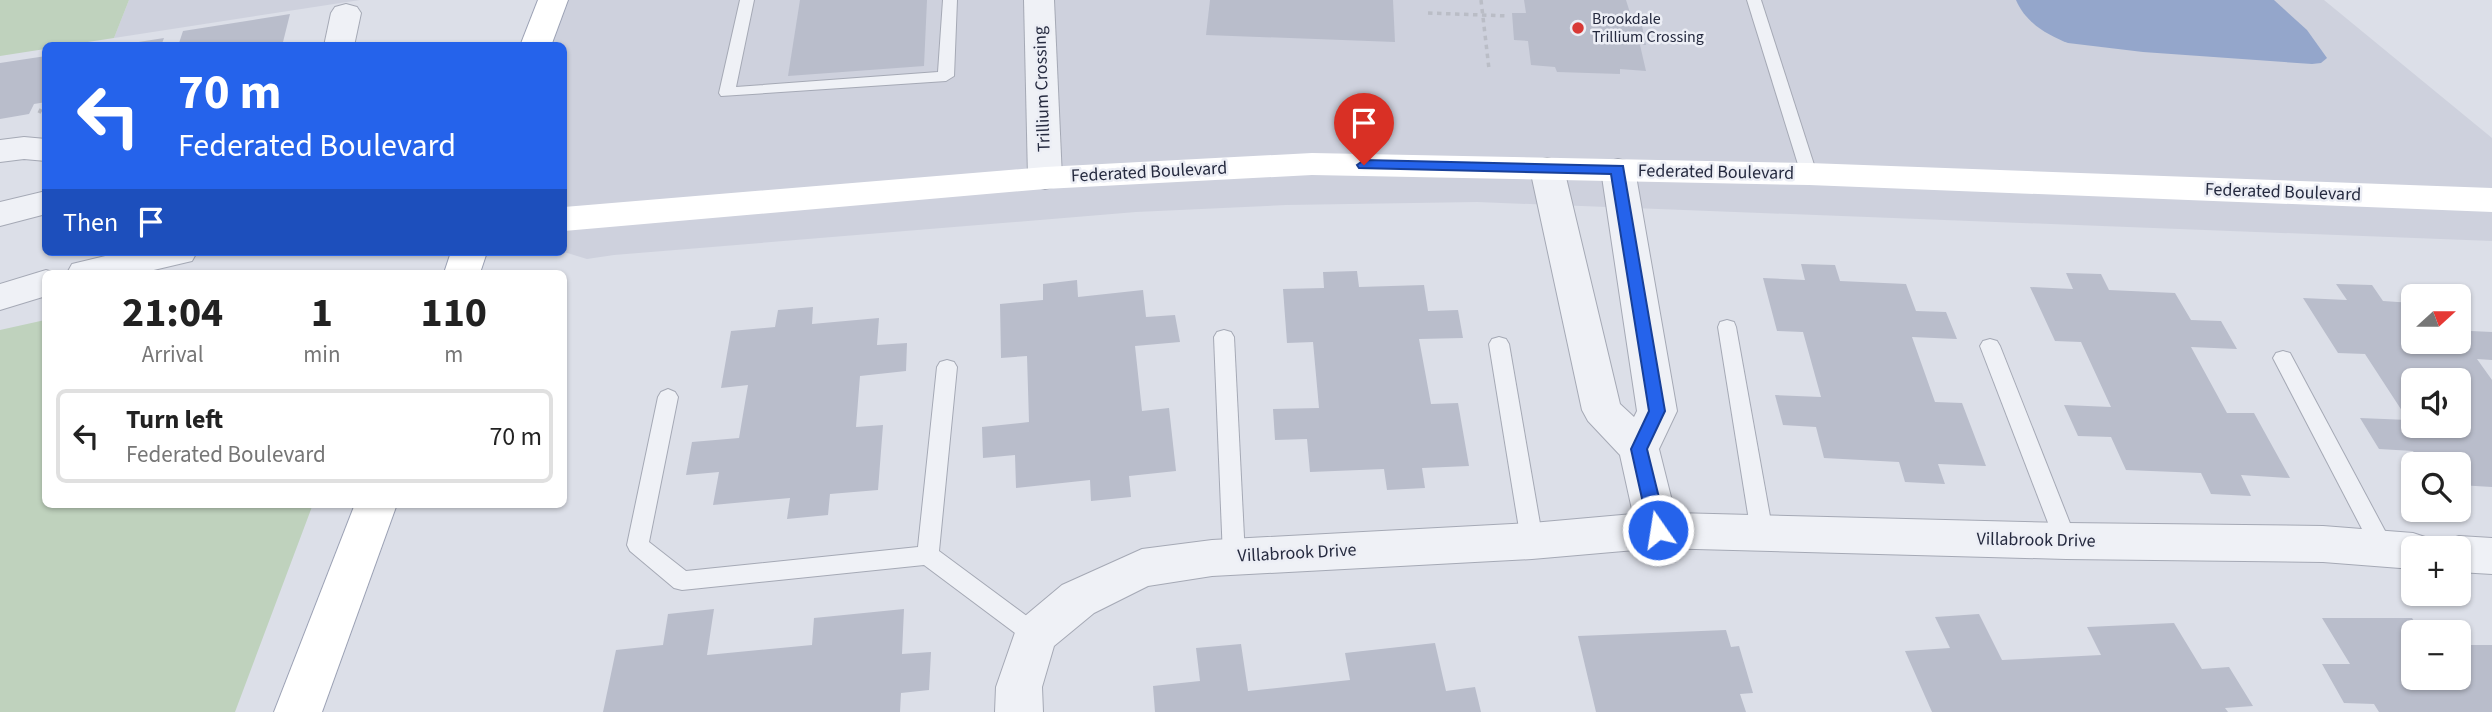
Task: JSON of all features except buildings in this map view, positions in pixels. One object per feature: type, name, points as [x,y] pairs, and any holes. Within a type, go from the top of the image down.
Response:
[{"type":"main road","points":[[537,42],[553,0]]},
{"type":"main road","name":"Federated Boulevard","points":[[567,219],[1045,177],[1312,164],[1809,174],[2492,200]]},
{"type":"main road","points":[[298,712],[374,508]]},
{"type":"street","name":"Trillium Crossing","points":[[1039,0],[1045,177]]},
{"type":"street","points":[[339,42],[346,13]]},
{"type":"street","points":[[0,151],[24,148],[42,150]]},
{"type":"street","points":[[1547,169],[1602,410],[1639,449],[1658,530]]},
{"type":"street","points":[[1618,170],[1657,411],[1639,449]]},
{"type":"street","points":[[0,214],[42,202]]},
{"type":"street","points":[[98,270],[161,256]]},
{"type":"street","points":[[0,297],[42,284]]},
{"type":"street","name":"Villabrook Drive","points":[[1035,635],[1078,599],[1142,568],[1234,557],[1532,541],[1658,530],[2066,541],[2323,544],[2398,549]]},
{"type":"street","points":[[2471,555],[2492,556]]},
{"type":"street","points":[[1019,712],[1019,687],[1035,635]]},
{"type":"lane","points":[[747,0],[727,93],[946,76],[950,0]]},
{"type":"lane","points":[[1754,0],[1809,174]]},
{"type":"lane","points":[[1727,327],[1762,533]]},
{"type":"lane","points":[[1224,337],[1234,557]]},
{"type":"lane","points":[[1499,344],[1532,541]]},
{"type":"lane","points":[[1990,346],[2066,541]]},
{"type":"lane","points":[[2283,358],[2398,549]]},
{"type":"lane","points":[[928,555],[947,367]]},
{"type":"lane","points":[[668,397],[638,545],[682,581],[928,555],[1035,635]]},
{"type":"path","points":[[1481,0],[1489,69]]},
{"type":"path","points":[[1428,13],[1508,16]]},
{"type":"shaded area","points":[[129,0],[360,0],[114,38]]},
{"type":"shaded area","points":[[553,0],[2324,0],[2492,138],[2492,241],[1477,202],[1286,205],[1136,212],[587,259],[567,253],[567,42],[537,42]]},
{"type":"green space","points":[[0,0],[129,0],[114,38],[88,42],[42,42],[42,49],[0,56]]},
{"type":"green space","points":[[42,321],[42,508],[312,508],[235,712],[0,712],[0,330]]},
{"type":"water","points":[[2016,0],[2274,0],[2307,30],[2327,58],[2321,63],[2312,64],[2143,52],[2068,43],[2038,27],[2025,15]]},
{"type":"place","name":"Brookdale Trillium Crossing","points":[[1578,28]]},
{"type":"route","points":[[1364,165],[1618,170],[1657,411],[1639,449],[1658,530]]}]
